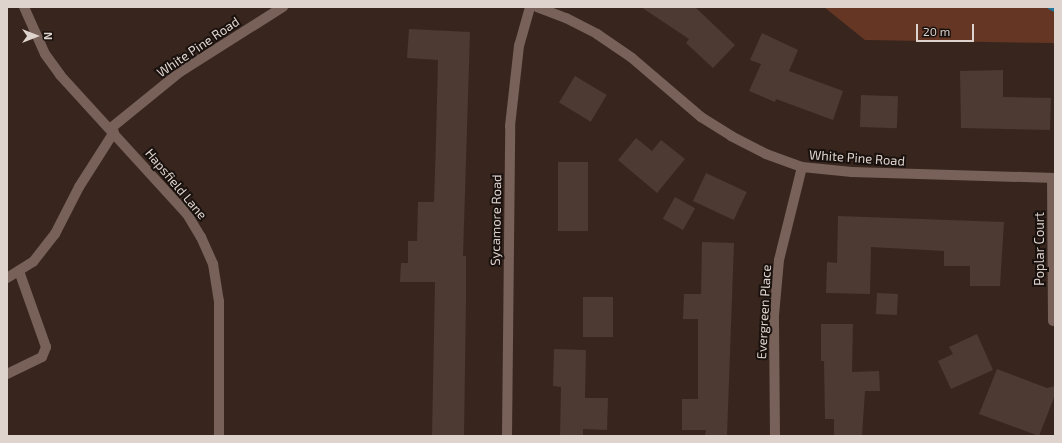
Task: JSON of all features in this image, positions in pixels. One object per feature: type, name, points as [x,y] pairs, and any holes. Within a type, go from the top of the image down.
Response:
[{"type":"street","name":"Hapsfield Lane","points":[[24,7],[45,54],[60,75],[113,130],[187,214],[202,237],[213,264],[219,301],[219,436]]},
{"type":"street","name":"White Pine Road","points":[[7,278],[33,262],[55,234],[79,187],[113,130],[180,72],[283,7]]},
{"type":"street","name":"Sycamore Road","points":[[507,436],[510,126],[519,46],[530,7]]},
{"type":"street","name":"White Pine Road","points":[[537,7],[566,18],[597,34],[632,58],[701,117],[731,136],[766,154],[802,168],[852,172],[1054,178]]},
{"type":"street","name":"Evergreen Place","points":[[775,436],[774,315],[779,260],[802,168]]},
{"type":"street","name":"Poplar Court","points":[[1053,321],[1054,178]]},
{"type":"street","points":[[7,374],[42,357],[46,347],[19,271]]},
{"type":"shaded area","points":[[824,7],[1055,7],[1055,43],[865,40]]},
{"type":"building","points":[[641,7],[695,7],[735,45],[713,68],[686,43],[689,39]]},
{"type":"building","points":[[409,29],[470,32],[463,256],[466,256],[464,436],[432,436],[435,282],[400,282],[401,263],[408,263],[408,241],[417,241],[418,202],[434,202],[438,60],[407,58]]},
{"type":"building","points":[[762,33],[798,50],[789,71],[843,91],[833,120],[776,99],[775,102],[749,91],[761,64],[750,60]]},
{"type":"building","points":[[1003,70],[1003,97],[1051,98],[1050,130],[961,128],[960,71]]},
{"type":"building","points":[[575,76],[607,95],[591,122],[559,103]]},
{"type":"building","points":[[861,95],[898,96],[897,128],[860,127]]},
{"type":"building","points":[[636,138],[652,151],[661,140],[685,159],[657,193],[618,160]]},
{"type":"building","points":[[558,162],[588,162],[588,231],[558,231]]},
{"type":"building","points":[[706,173],[747,192],[734,220],[693,201]]},
{"type":"building","points":[[675,197],[695,208],[683,230],[663,219]]},
{"type":"building","points":[[838,216],[1004,222],[1000,286],[970,286],[970,266],[944,266],[944,251],[871,247],[870,294],[826,293],[827,262],[837,263]]},
{"type":"building","points":[[702,242],[734,243],[727,436],[705,436],[706,430],[682,430],[682,399],[698,399],[698,319],[683,319],[684,294],[701,294]]},
{"type":"building","points":[[877,293],[898,294],[897,315],[876,314]]},
{"type":"building","points":[[583,297],[613,297],[613,337],[583,337]]},
{"type":"building","points":[[821,324],[853,324],[852,372],[879,371],[880,391],[865,391],[862,436],[834,436],[834,419],[825,419],[824,361],[821,361]]},
{"type":"building","points":[[977,334],[993,370],[951,389],[938,361],[953,354],[949,347]]},
{"type":"building","points":[[554,349],[586,350],[585,398],[608,398],[607,430],[583,429],[583,436],[560,436],[561,387],[553,386]]},
{"type":"building","points":[[997,369],[1047,388],[1055,386],[1055,395],[1039,436],[979,414]]},
{"type":"waterway","points":[[1051,7],[1055,9]]}]
